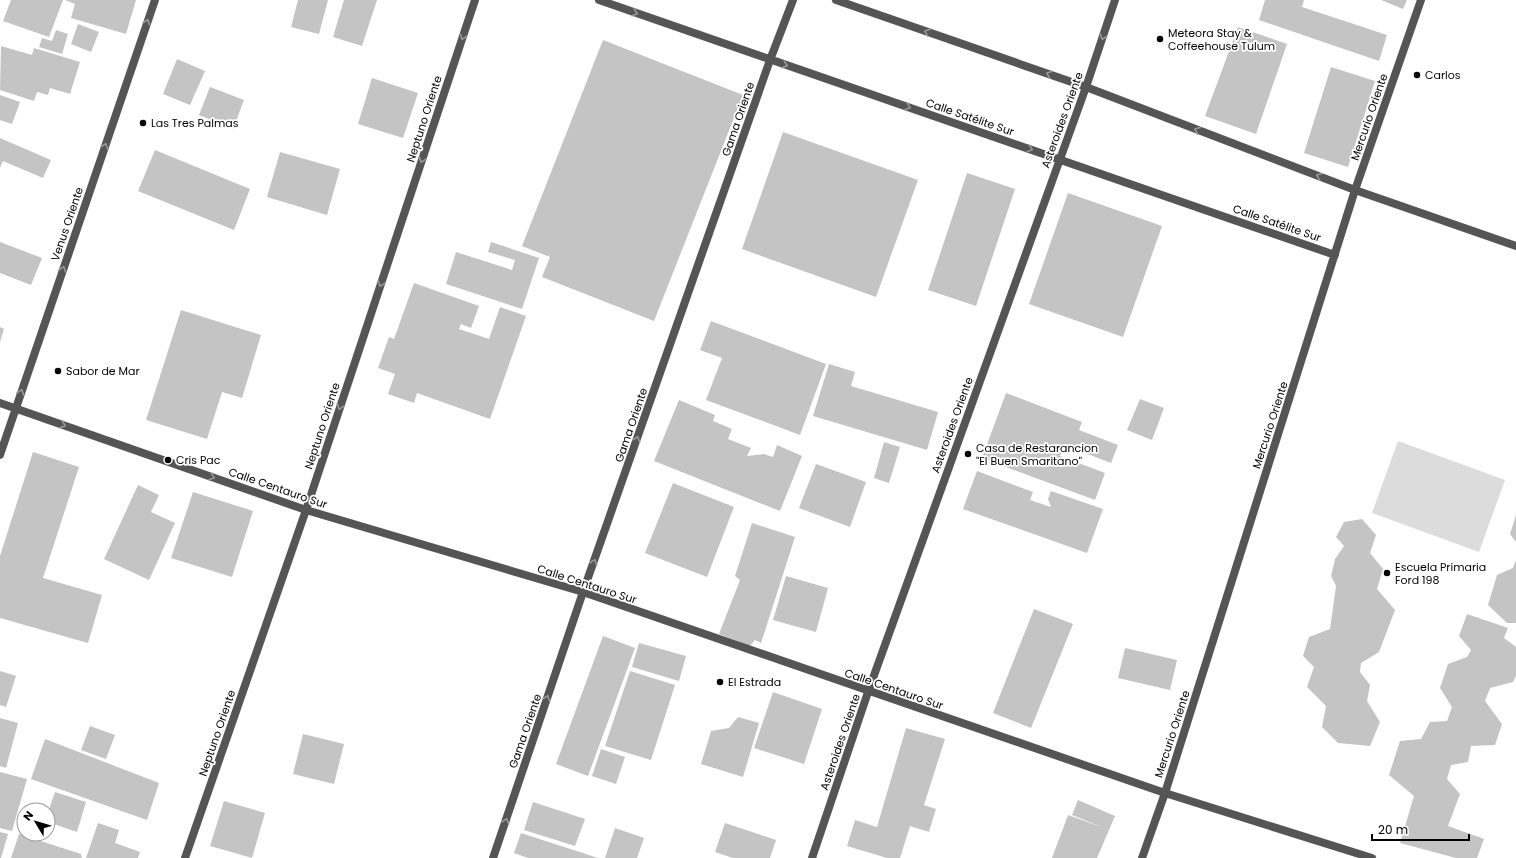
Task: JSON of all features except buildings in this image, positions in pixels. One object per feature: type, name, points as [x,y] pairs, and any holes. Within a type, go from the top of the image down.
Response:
[{"type":"street","name":"Venus Oriente","points":[[0,455],[155,0]]},
{"type":"street","name":"Neptuno Oriente","points":[[185,858],[306,510],[475,0]]},
{"type":"street","name":"Calle Satélite Sur","points":[[599,0],[1335,255]]},
{"type":"street","name":"Gama Oriente","points":[[493,858],[583,592],[770,60],[793,0]]},
{"type":"street","points":[[836,0],[1086,87],[1355,190],[1516,246]]},
{"type":"street","name":"Asteroides Oriente","points":[[812,858],[868,692],[1086,87],[1115,0]]},
{"type":"street","name":"Mercurio Oriente","points":[[1142,858],[1165,793],[1355,190],[1421,0]]},
{"type":"street","name":"Calle Centauro Sur","points":[[0,403],[306,510],[583,592],[868,692],[1165,793],[1372,858]]},
{"type":"shaded area","points":[[1398,441],[1505,480],[1479,552],[1372,513]]},
{"type":"place","name":"Meteora Stay & Coffeehouse Tulum","points":[[1160,39]]},
{"type":"place","name":"Carlos","points":[[1417,75]]},
{"type":"place","name":"Las Tres Palmas","points":[[143,123]]},
{"type":"place","name":"Sabor de Mar","points":[[58,371]]},
{"type":"place","name":"Casa de Restarancion \"El Buen Smaritano\"","points":[[968,454]]},
{"type":"place","name":"Cris Pac","points":[[168,460]]},
{"type":"place","name":"Escuela Primaria Ford 198","points":[[1387,573]]},
{"type":"place","name":"El Estrada","points":[[720,682]]}]
